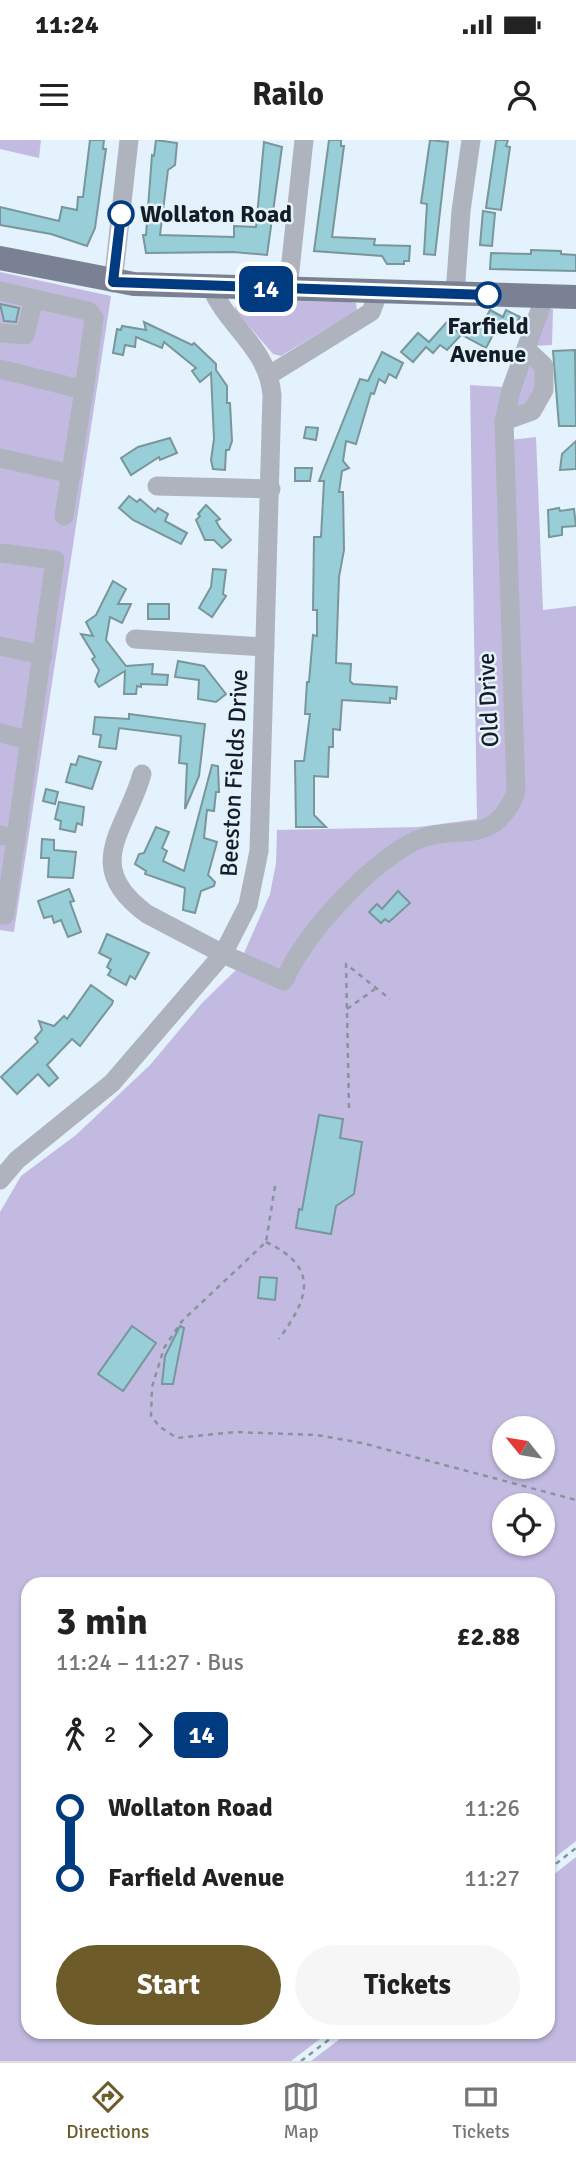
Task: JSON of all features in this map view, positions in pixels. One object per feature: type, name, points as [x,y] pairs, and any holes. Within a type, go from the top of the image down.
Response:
[{"type":"main road","points":[[1,261],[113,282],[576,297]]},
{"type":"street","points":[[113,282],[129,140]]},
{"type":"street","points":[[288,289],[304,140]]},
{"type":"street","points":[[455,294],[461,211],[471,140]]},
{"type":"street","points":[[211,287],[215,298],[244,333],[271,374],[371,312],[379,291]]},
{"type":"street","points":[[0,292],[93,314],[64,516]]},
{"type":"street","name":"Old Drive","points":[[223,954],[284,981],[294,959],[317,926],[387,861],[423,837],[483,831],[495,824],[514,799],[516,792],[504,421],[545,296]]},
{"type":"street","points":[[0,333],[25,335],[34,299]]},
{"type":"street","points":[[504,421],[532,411],[544,390],[544,366],[526,349]]},
{"type":"street","points":[[0,369],[83,390]]},
{"type":"street","name":"Beeston Fields Drive","points":[[0,1180],[17,1160],[77,1115],[112,1083],[153,1039],[223,954],[247,905],[259,851],[271,489],[271,374]]},
{"type":"street","points":[[0,458],[72,474]]},
{"type":"street","points":[[157,486],[271,489]]},
{"type":"street","points":[[0,553],[55,561],[29,740],[8,836],[5,915],[0,915]]},
{"type":"street","name":"Beeston Fields Drive","points":[[135,639],[265,647]]},
{"type":"street","points":[[0,646],[43,655]]},
{"type":"street","points":[[0,733],[29,740]]},
{"type":"street","points":[[142,774],[143,800],[111,848],[111,864],[118,883],[136,906],[147,914],[223,954]]},
{"type":"path","points":[[349,1108],[346,964],[390,999]]},
{"type":"path","points":[[347,1009],[376,988]]},
{"type":"path","points":[[275,1186],[266,1242],[182,1321],[164,1348],[152,1387],[151,1416],[160,1427],[177,1438],[235,1432],[317,1435],[362,1443],[576,1500]]},
{"type":"path","points":[[266,1242],[278,1248],[300,1271],[306,1287],[299,1312],[279,1339]]},
{"type":"path","points":[[555,1864],[576,1848]]},
{"type":"path","points":[[301,2061],[330,2039]]},
{"type":"shaded area","points":[[0,140],[41,140],[39,158],[0,149]]},
{"type":"shaded area","points":[[0,272],[111,296],[14,932],[0,930]]},
{"type":"shaded area","points":[[236,300],[351,302],[356,303],[357,310],[281,356],[273,354],[235,310]]},
{"type":"shaded area","points":[[532,309],[553,309],[552,345],[532,346],[540,367],[536,400],[510,416],[509,440],[536,437],[543,610],[576,606],[576,1841],[555,1858],[555,1577],[21,1577],[21,2039],[320,2039],[291,2061],[0,2061],[0,1212],[21,1176],[76,1135],[150,1065],[202,1003],[237,969],[270,894],[276,863],[277,830],[419,827],[477,819],[470,385],[502,387]]},
{"type":"shaded area","points":[[576,1857],[576,2061],[311,2061],[340,2039],[555,2039],[555,1874]]},
{"type":"building","points":[[90,140],[104,140],[103,149],[106,149],[95,228],[87,246],[51,234],[0,225],[0,207],[59,221],[62,207],[77,210],[78,197],[83,197]]},
{"type":"building","points":[[156,140],[177,143],[175,165],[168,170],[160,235],[234,237],[234,226],[256,227],[264,142],[282,147],[267,255],[233,252],[146,253],[143,235],[146,235],[152,155],[154,156]]},
{"type":"building","points":[[329,140],[341,140],[341,146],[344,146],[332,237],[375,239],[374,245],[410,246],[409,261],[404,261],[404,264],[387,264],[382,256],[314,251]]},
{"type":"building","points":[[430,140],[448,142],[435,255],[424,254],[427,204],[421,203]]},
{"type":"building","points":[[496,140],[508,140],[506,146],[510,147],[501,210],[486,208]]},
{"type":"building","points":[[483,211],[495,213],[492,246],[480,245]]},
{"type":"building","points":[[531,250],[561,251],[561,254],[576,255],[576,271],[490,269],[491,253],[531,254]]},
{"type":"building","points":[[0,304],[19,308],[16,322],[4,321]]},
{"type":"building","points":[[490,310],[503,317],[506,310],[520,317],[511,334],[497,327],[486,348],[462,335],[463,323],[482,325]]},
{"type":"building","points":[[144,322],[192,345],[194,343],[216,364],[216,370],[227,386],[227,403],[230,403],[232,441],[229,450],[226,450],[225,470],[213,469],[211,460],[214,439],[211,373],[200,382],[192,371],[196,368],[164,342],[162,348],[136,337],[135,347],[125,345],[123,355],[113,353],[117,329],[121,330],[122,326],[146,330]]},
{"type":"building","points":[[447,322],[461,335],[447,350],[440,345],[433,353],[426,347],[413,362],[401,352],[418,333],[429,342]]},
{"type":"building","points":[[575,350],[576,426],[559,426],[553,351]]},
{"type":"building","points":[[382,352],[403,363],[396,378],[389,374],[385,383],[379,379],[374,394],[371,393],[356,444],[346,441],[343,461],[349,468],[342,471],[339,492],[343,492],[344,550],[339,577],[336,663],[351,664],[350,681],[353,684],[397,687],[396,699],[390,698],[390,703],[342,700],[340,730],[333,729],[333,747],[329,747],[328,777],[314,776],[314,815],[326,827],[296,827],[295,761],[304,761],[310,714],[305,714],[307,682],[313,635],[317,636],[317,610],[313,610],[314,537],[321,537],[324,481],[319,481],[360,379],[368,381]]},
{"type":"building","points":[[306,427],[318,428],[316,440],[304,438]]},
{"type":"building","points":[[170,438],[177,453],[160,460],[159,457],[131,475],[121,458],[138,447]]},
{"type":"building","points":[[576,441],[576,469],[560,470],[562,454]]},
{"type":"building","points":[[295,468],[312,468],[310,481],[295,481]]},
{"type":"building","points":[[129,496],[137,502],[140,499],[155,512],[158,508],[168,514],[165,521],[187,533],[181,544],[133,520],[119,508]]},
{"type":"building","points":[[206,505],[220,519],[216,521],[231,540],[222,548],[214,540],[205,540],[196,520]]},
{"type":"building","points":[[559,508],[560,511],[574,509],[576,526],[562,527],[562,535],[549,537],[548,510]]},
{"type":"building","points":[[213,569],[226,570],[223,594],[226,596],[212,617],[199,608],[211,587]]},
{"type":"building","points":[[113,581],[126,589],[118,604],[131,604],[122,623],[110,617],[106,640],[126,666],[153,664],[152,674],[168,675],[167,685],[141,684],[141,687],[137,686],[136,694],[124,694],[125,671],[99,687],[95,681],[99,670],[92,659],[95,657],[81,634],[93,636],[86,622],[96,615]]},
{"type":"building","points":[[148,604],[169,604],[169,619],[148,619]]},
{"type":"building","points":[[178,661],[204,666],[226,694],[216,702],[198,699],[199,680],[175,677]]},
{"type":"building","points":[[129,714],[205,724],[199,776],[185,809],[187,764],[179,763],[181,736],[119,728],[116,749],[99,747],[101,735],[93,734],[95,717],[129,719]]},
{"type":"building","points":[[79,756],[101,762],[92,789],[66,782],[71,764],[76,765]]},
{"type":"building","points":[[212,765],[218,766],[219,792],[216,792],[214,811],[207,810],[204,838],[217,842],[208,875],[215,882],[214,886],[201,891],[195,913],[183,910],[185,888],[145,874],[146,871],[135,864],[139,854],[144,853],[156,827],[169,832],[162,848],[167,851],[163,861],[184,871]]},
{"type":"building","points":[[46,789],[58,792],[55,804],[43,801]]},
{"type":"building","points":[[59,802],[84,807],[82,825],[77,823],[75,832],[60,829],[61,821],[55,819]]},
{"type":"building","points":[[42,839],[54,840],[54,850],[76,852],[73,878],[48,877],[49,858],[41,858]]},
{"type":"building","points":[[69,889],[74,901],[70,902],[81,932],[68,937],[61,920],[54,923],[52,916],[44,918],[38,901]]},
{"type":"building","points":[[398,891],[410,903],[389,922],[385,919],[381,923],[369,912],[377,904],[382,909]]},
{"type":"building","points":[[107,934],[149,953],[135,979],[130,976],[126,985],[108,975],[111,970],[107,967],[111,959],[99,953]]},
{"type":"building","points":[[91,985],[113,1001],[112,1004],[80,1046],[72,1039],[47,1065],[58,1078],[49,1086],[38,1074],[17,1094],[1,1077],[38,1042],[35,1038],[42,1030],[39,1021],[54,1026],[64,1016],[67,1019]]},
{"type":"building","points":[[319,1115],[343,1119],[340,1138],[362,1142],[354,1194],[336,1206],[331,1234],[296,1228],[299,1209],[302,1210]]},
{"type":"building","points":[[260,1277],[277,1278],[275,1300],[258,1298]]},
{"type":"building","points":[[132,1326],[156,1343],[123,1391],[98,1374]]},
{"type":"building","points":[[180,1326],[184,1328],[173,1384],[162,1384],[165,1356]]},
{"type":"bus line","name":"14","points":[[121,214],[113,282],[158,286],[488,295]]},
{"type":"place","name":"Wollaton Road","points":[[121,214]]},
{"type":"place","name":"Farfield Avenue","points":[[488,295]]}]
